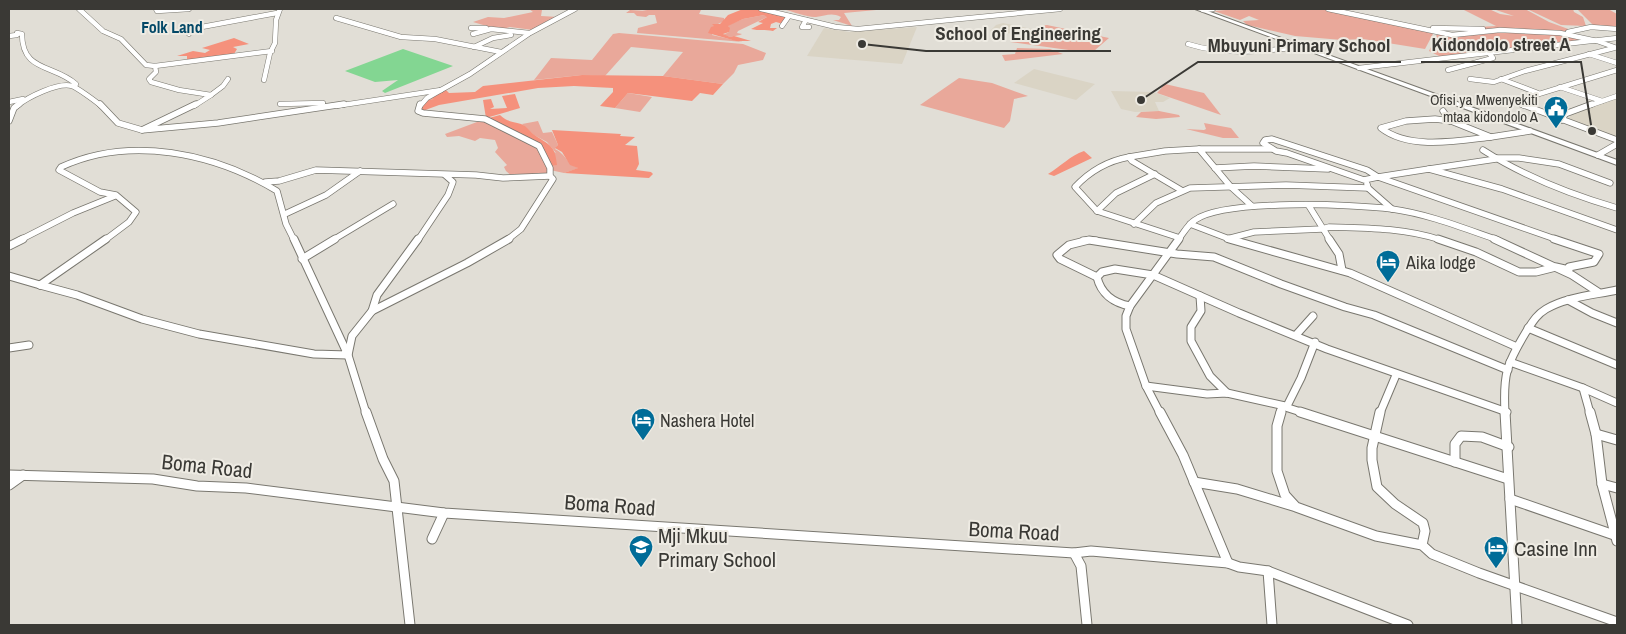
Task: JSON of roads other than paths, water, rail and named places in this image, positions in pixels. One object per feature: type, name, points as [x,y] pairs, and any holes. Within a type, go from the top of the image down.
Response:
[{"type":"main road","points":[[1201,10],[1617,162]]},
{"type":"street","points":[[79,9],[87,19],[104,31],[123,40],[139,55],[146,65],[155,66],[272,51]]},
{"type":"street","points":[[156,9],[157,12],[189,9]]},
{"type":"street","points":[[372,311],[490,251],[511,238],[521,229],[553,179],[550,176],[550,168],[539,146],[485,119],[423,113],[418,111],[418,106],[440,90],[466,77],[529,33],[575,9]]},
{"type":"street","points":[[761,9],[836,27],[858,29],[1060,9]]},
{"type":"street","points":[[1201,10],[1213,9]]},
{"type":"street","points":[[1328,9],[1410,25],[1560,33],[1596,41],[1616,48]]},
{"type":"street","points":[[189,34],[191,29],[278,11],[274,24],[276,40],[270,53],[264,80]]},
{"type":"street","points":[[782,26],[789,16]]},
{"type":"street","points":[[336,18],[401,37],[435,39],[501,52]]},
{"type":"street","points":[[806,20],[802,27],[809,27]]},
{"type":"street","points":[[1560,33],[1591,27],[1617,28]]},
{"type":"street","points":[[472,28],[529,33]]},
{"type":"street","points":[[474,34],[490,29]]},
{"type":"street","points":[[9,36],[17,35],[17,33],[22,34],[22,45],[30,61],[69,78],[90,100],[100,104],[118,123],[142,130],[218,123],[440,90]]},
{"type":"street","points":[[474,47],[493,38],[522,33]]},
{"type":"street","points":[[1359,68],[1617,38]]},
{"type":"street","points":[[1188,44],[1208,51],[1226,52],[1252,52],[1302,47]]},
{"type":"street","points":[[1470,79],[1490,82],[1588,54],[1616,48]]},
{"type":"street","points":[[1448,70],[1493,58],[1489,53]]},
{"type":"street","points":[[1588,54],[1617,64]]},
{"type":"street","points":[[155,66],[156,72],[149,79],[151,82],[179,90],[211,95]]},
{"type":"street","points":[[1617,70],[1519,99],[1517,102],[1617,140]]},
{"type":"street","points":[[1607,73],[1617,77]]},
{"type":"street","points":[[142,130],[187,110],[223,86],[228,79]]},
{"type":"street","points":[[1501,79],[1538,93]]},
{"type":"street","points":[[9,102],[28,98],[52,88],[68,85],[75,86]]},
{"type":"street","points":[[1560,87],[1602,101]]},
{"type":"street","points":[[1562,120],[1565,114],[1617,96]]},
{"type":"street","points":[[9,121],[14,108],[28,98]]},
{"type":"street","points":[[280,104],[334,105]]},
{"type":"street","points":[[1444,110],[1450,121]]},
{"type":"street","points":[[1492,137],[1450,121],[1420,120],[1386,126],[1381,130],[1401,138],[1423,141],[1492,137],[1530,131]]},
{"type":"street","points":[[1227,239],[1254,232],[1330,227],[1383,228],[1426,235],[1476,252],[1519,272],[1536,272],[1537,270],[1556,267],[1569,270],[1569,267],[1594,262],[1599,254],[1555,240],[1437,196],[1377,177],[1368,170],[1284,141],[1272,139],[1264,141],[1264,144],[1272,149],[1364,180],[1377,177],[1397,172],[1429,169],[1495,158],[1519,158],[1559,164],[1610,183]]},
{"type":"street","points":[[1598,155],[1617,144]]},
{"type":"street","points":[[1180,238],[1097,211],[1075,187],[1086,174],[1119,158],[1165,151],[1272,149]]},
{"type":"street","points":[[1199,150],[1231,187],[1252,206]]},
{"type":"street","points":[[1483,150],[1510,168],[1560,191],[1617,208]]},
{"type":"street","points":[[40,285],[129,222],[136,212],[116,195],[100,192],[60,170],[61,167],[95,154],[116,151],[195,156],[262,181],[278,191]]},
{"type":"street","points":[[1129,157],[1132,161],[1182,190]]},
{"type":"street","points":[[1215,168],[1254,166],[1333,169]]},
{"type":"street","points":[[1429,169],[1502,190],[1617,230]]},
{"type":"street","points":[[262,181],[269,182],[316,170],[476,175],[503,178],[550,176]]},
{"type":"street","points":[[285,214],[326,196],[360,171]]},
{"type":"street","points":[[1097,211],[1102,204],[1120,190],[1155,174]]},
{"type":"street","points":[[348,355],[352,336],[372,311],[377,295],[417,242],[448,195],[453,182],[445,175]]},
{"type":"street","points":[[288,178],[277,187],[285,214],[285,224],[295,241],[348,355],[383,459],[394,481],[410,625]]},
{"type":"street","points":[[1364,180],[1368,188],[1392,209]]},
{"type":"street","points":[[1134,224],[1143,213],[1156,203],[1182,190],[1214,186],[1286,185],[1368,188]]},
{"type":"street","points":[[9,246],[73,213],[116,195]]},
{"type":"street","points":[[302,259],[393,204]]},
{"type":"street","points":[[1228,563],[1171,431],[1146,386],[1126,328],[1126,316],[1130,306],[1190,224],[1206,213],[1252,206],[1392,209],[1424,215],[1475,231],[1522,250],[1556,267],[1598,292]]},
{"type":"street","points":[[1309,206],[1339,255],[1342,262],[1342,270]]},
{"type":"street","points":[[1190,224],[1227,239],[1342,270],[1517,347]]},
{"type":"street","points":[[1097,277],[1060,260],[1057,255],[1063,247],[1087,239],[1122,243],[1168,252],[1214,257],[1281,284],[1345,307],[1374,315],[1509,366],[1583,388],[1617,403]]},
{"type":"street","points":[[1130,306],[1119,304],[1110,298],[1098,283],[1097,277],[1100,272],[1106,269],[1125,270],[1140,275],[1152,275],[1396,375],[1506,412]]},
{"type":"street","points":[[9,276],[77,295],[142,319],[199,334],[314,354],[348,355]]},
{"type":"street","points":[[1517,625],[1508,479],[1509,447],[1504,386],[1510,358],[1536,316],[1547,308],[1598,292],[1617,290]]},
{"type":"street","points":[[1200,296],[1201,311],[1191,328],[1191,341],[1210,376],[1227,393]]},
{"type":"street","points":[[1568,300],[1592,313],[1617,323]]},
{"type":"street","points":[[1296,335],[1313,316]]},
{"type":"street","points":[[1528,328],[1617,365]]},
{"type":"street","points":[[1296,507],[1288,500],[1282,489],[1277,472],[1276,445],[1279,416],[1301,378],[1315,342]]},
{"type":"street","points":[[9,348],[29,345]]},
{"type":"street","points":[[1396,375],[1379,411],[1372,434],[1372,456],[1378,489],[1405,510],[1419,516],[1426,531],[1422,546]]},
{"type":"street","points":[[1146,386],[1207,394],[1227,393],[1285,406],[1435,457],[1508,479]]},
{"type":"street","points":[[1583,388],[1596,434],[1602,484],[1617,541]]},
{"type":"street","points":[[1596,434],[1617,440]]},
{"type":"street","points":[[1455,462],[1456,440],[1458,436],[1476,436],[1509,447]]},
{"type":"street","name":"Boma Road","points":[[9,475],[153,479],[198,486],[246,488],[444,513],[1074,553],[1092,551],[1228,563],[1239,567],[1268,571],[1408,625]]},
{"type":"street","points":[[9,485],[23,475]]},
{"type":"street","points":[[1194,482],[1237,489],[1296,507],[1376,536],[1422,546],[1432,554],[1617,622]]},
{"type":"street","points":[[1602,484],[1617,488]]},
{"type":"street","points":[[1269,499],[1279,495],[1282,489]]},
{"type":"street","points":[[1510,499],[1617,536]]},
{"type":"street","points":[[432,539],[444,513]]},
{"type":"street","points":[[1074,553],[1081,566],[1080,571],[1087,625]]},
{"type":"street","points":[[1268,571],[1272,625]]},
{"type":"place","name":"School of Engineering","points":[[862,44]]},
{"type":"place","name":"Mbuyuni Primary School","points":[[1141,100]]},
{"type":"place","name":"Ofisi ya Mwenyekiti mtaa kidondolo A","points":[[1556,129]]},
{"type":"place","name":"Kidondolo street A","points":[[1592,131]]},
{"type":"place","name":"Aika lodge","points":[[1388,283]]},
{"type":"place","name":"Nashera Hotel","points":[[643,441]]},
{"type":"place","name":"Mji Mkuu Primary School","points":[[641,568]]},
{"type":"place","name":"Casine Inn","points":[[1496,569]]},
{"type":"district","name":"Folk Land","points":[[172,27]]}]
